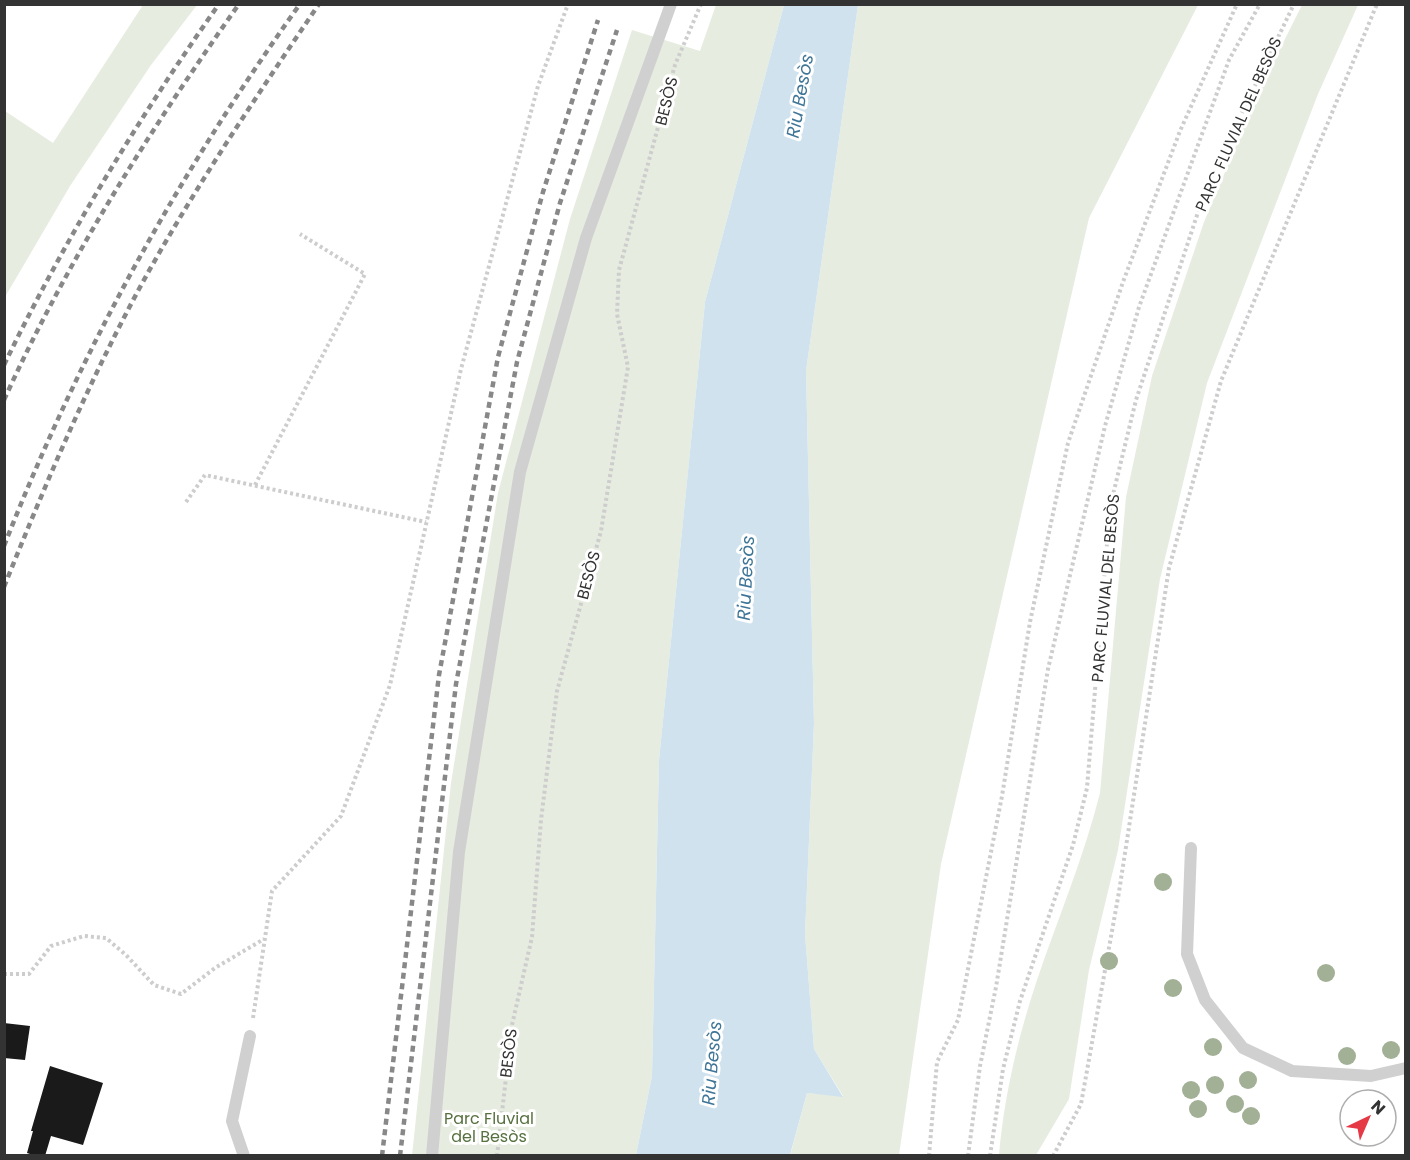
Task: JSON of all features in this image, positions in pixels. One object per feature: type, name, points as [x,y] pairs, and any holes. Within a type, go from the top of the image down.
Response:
[{"type":"lane","points":[[432,1155],[459,852],[520,472],[586,238],[671,4]]},
{"type":"lane","points":[[1191,848],[1187,954],[1205,1000],[1243,1048],[1292,1071],[1371,1076],[1406,1068]]},
{"type":"lane","points":[[244,1155],[232,1121],[250,1036]]},
{"type":"path","points":[[250,1036],[272,891],[341,816],[390,685],[461,369],[535,98],[568,4]]},
{"type":"path","name":"BESÒS","points":[[496,1155],[512,1025],[532,937],[541,820],[557,691],[601,531],[628,367],[617,314],[619,270],[675,65],[701,4]]},
{"type":"path","points":[[928,1155],[937,1062],[958,1020],[1002,796],[1029,622],[1068,443],[1123,282],[1180,132],[1237,4]]},
{"type":"path","name":"PARC FLUVIAL DEL BESÒS","points":[[968,1155],[980,1066],[996,987],[1048,669],[1105,426],[1139,307],[1228,60],[1260,4]]},
{"type":"path","name":"PARC FLUVIAL DEL BESÒS","points":[[990,1155],[1003,1069],[1020,1001],[1073,845],[1088,788],[1110,507],[1136,400],[1206,188],[1294,4]]},
{"type":"path","points":[[1053,1155],[1081,1104],[1119,892],[1169,568],[1221,381],[1377,4]]},
{"type":"path","points":[[255,485],[365,274],[300,234]]},
{"type":"path","points":[[186,502],[205,474],[426,522]]},
{"type":"path","points":[[4,974],[29,974],[51,946],[84,936],[106,938],[126,955],[154,985],[181,994],[215,968],[265,938]]},
{"type":"green space","points":[[143,5],[197,5],[151,65],[70,186],[5,297],[5,111],[53,143]]},
{"type":"green space","name":"Parc Fluvial del Besòs","points":[[716,5],[784,5],[705,302],[659,760],[652,1076],[636,1155],[412,1156],[451,783],[498,493],[570,219],[632,30],[700,51]]},
{"type":"green space","points":[[858,5],[1198,5],[1089,218],[941,864],[899,1155],[790,1156],[807,1093],[843,1096],[814,1049],[805,934],[814,723],[806,371]]},
{"type":"green space","points":[[1302,5],[1358,5],[1318,94],[1207,383],[1160,579],[1118,850],[1089,970],[1069,1099],[1036,1155],[999,1155],[1008,1089],[1024,1023],[1100,793],[1126,497],[1152,376],[1204,222],[1259,91]]},
{"type":"water","name":"Riu Besòs","points":[[784,5],[858,5],[806,371],[814,723],[805,934],[814,1049],[843,1097],[807,1093],[790,1155],[636,1155],[652,1076],[659,760],[705,302]]},
{"type":"building","points":[[4,1023],[30,1026],[25,1060],[4,1058]]},
{"type":"building","points":[[50,1066],[103,1083],[83,1145],[51,1136],[45,1156],[36,1156],[27,1153]]},
{"type":"railway","points":[[4,365],[27,318],[104,180],[160,91],[219,4]]},
{"type":"railway","points":[[4,400],[55,296],[112,196],[142,147],[239,4]]},
{"type":"railway","points":[[4,546],[66,403],[99,333],[135,266],[213,133],[300,4]]},
{"type":"railway","points":[[4,587],[67,436],[139,289],[203,180],[319,4]]},
{"type":"railway","points":[[382,1156],[439,675],[498,357],[543,192],[598,20]]},
{"type":"railway","points":[[400,1156],[456,684],[517,362],[560,203],[617,30]]}]
